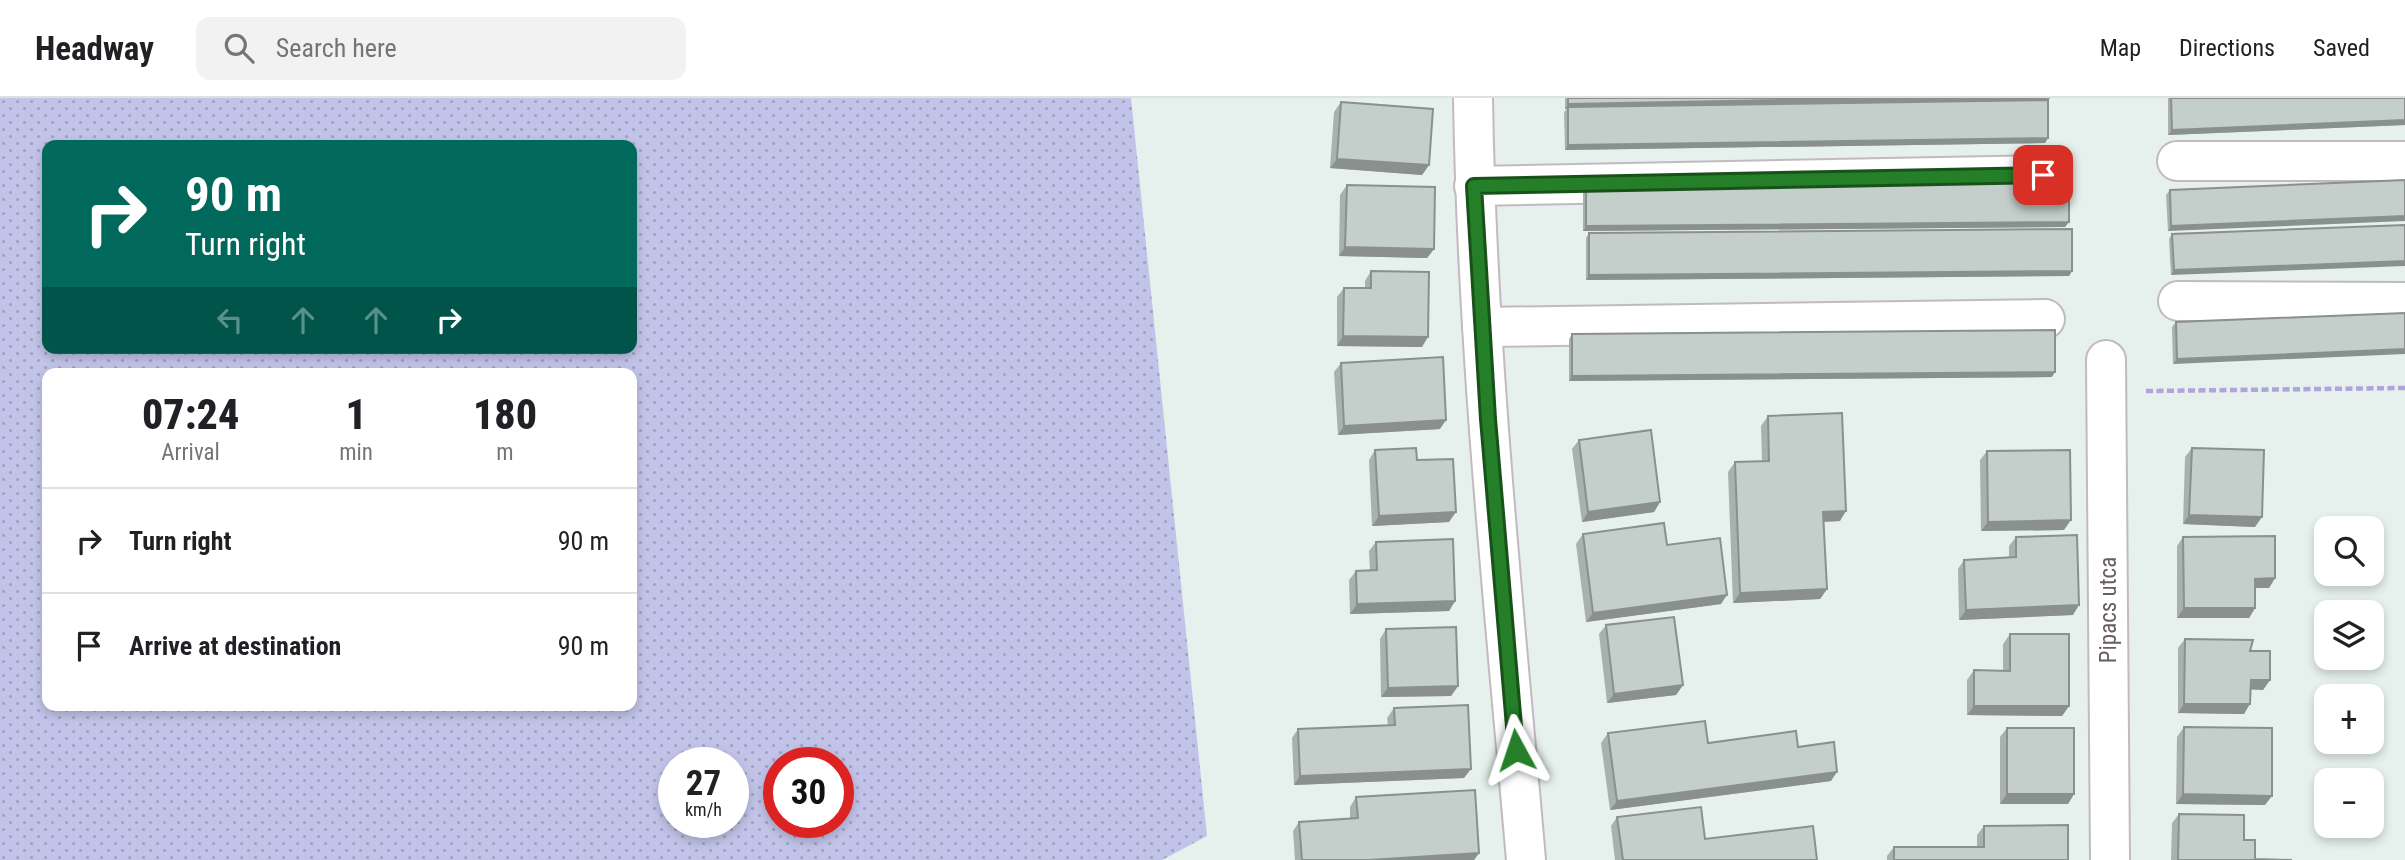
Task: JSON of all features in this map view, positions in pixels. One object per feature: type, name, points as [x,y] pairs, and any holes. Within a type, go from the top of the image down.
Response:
[{"type":"street","points":[[1473,98],[1474,186],[1489,432],[1526,860]]},
{"type":"street","points":[[2177,161],[2405,161]]},
{"type":"street","points":[[1474,186],[2043,175]]},
{"type":"street","points":[[2178,301],[2405,302]]},
{"type":"street","points":[[1482,327],[2045,319]]},
{"type":"street","name":"Pipacs utca","points":[[2106,376],[2110,860]]},
{"type":"path","points":[[2106,376],[2405,388]]},
{"type":"shaded area","points":[[0,98],[1131,98],[1207,836],[1162,860],[0,860]]},
{"type":"building","points":[[1568,98],[1887,98],[1568,104]]},
{"type":"building","points":[[2171,98],[2405,98],[2405,120],[2172,130]]},
{"type":"building","points":[[2048,100],[2048,138],[1568,145],[1568,107]]},
{"type":"building","points":[[1341,102],[1433,109],[1429,165],[1337,159]]},
{"type":"building","points":[[2069,179],[2069,222],[1586,226],[1586,183]]},
{"type":"building","points":[[2405,180],[2405,216],[2171,226],[2170,190]]},
{"type":"building","points":[[1347,185],[1435,187],[1434,249],[1345,247]]},
{"type":"building","points":[[2405,225],[2405,261],[2174,270],[2172,234]]},
{"type":"building","points":[[2072,229],[2072,271],[1589,275],[1589,233]]},
{"type":"building","points":[[1371,271],[1429,272],[1428,337],[1343,336],[1344,288],[1371,288]]},
{"type":"building","points":[[2405,313],[2405,349],[2177,359],[2176,322]]},
{"type":"building","points":[[2055,330],[2055,372],[1572,376],[1572,334]]},
{"type":"building","points":[[1443,357],[1446,420],[1344,426],[1341,363]]},
{"type":"building","points":[[1842,413],[1846,511],[1823,512],[1827,589],[1740,593],[1735,462],[1769,461],[1768,416]]},
{"type":"building","points":[[1651,430],[1660,502],[1588,512],[1579,440]]},
{"type":"building","points":[[1416,448],[1417,460],[1453,459],[1456,512],[1379,516],[1375,450]]},
{"type":"building","points":[[2192,448],[2264,450],[2262,517],[2189,515]]},
{"type":"building","points":[[2070,450],[2071,520],[1988,522],[1987,451]]},
{"type":"building","points":[[1664,523],[1667,545],[1720,538],[1727,595],[1593,613],[1583,534]]},
{"type":"building","points":[[2077,535],[2079,605],[1966,610],[1964,560],[2016,557],[2016,537]]},
{"type":"building","points":[[2275,536],[2275,578],[2255,579],[2255,608],[2184,608],[2183,537]]},
{"type":"building","points":[[1453,539],[1455,601],[1357,604],[1356,571],[1377,570],[1376,542]]},
{"type":"building","points":[[1674,617],[1683,685],[1614,694],[1606,625]]},
{"type":"building","points":[[1456,627],[1458,686],[1388,688],[1386,629]]},
{"type":"building","points":[[2010,634],[2069,634],[2069,706],[1974,706],[1974,670],[2010,671]]},
{"type":"building","points":[[2185,639],[2253,640],[2250,651],[2270,651],[2270,680],[2251,680],[2250,704],[2184,704]]},
{"type":"building","points":[[1468,705],[1471,769],[1300,776],[1298,729],[1395,725],[1394,708]]},
{"type":"building","points":[[1705,721],[1708,743],[1796,731],[1798,747],[1834,742],[1837,772],[1617,801],[1608,733]]},
{"type":"building","points":[[2184,727],[2272,728],[2272,796],[2183,794]]},
{"type":"building","points":[[2007,728],[2074,728],[2074,794],[2007,794]]},
{"type":"building","points":[[1475,790],[1479,853],[1369,860],[1302,860],[1299,822],[1358,818],[1356,797]]},
{"type":"building","points":[[1701,807],[1705,839],[1813,826],[1817,860],[1623,860],[1617,817]]},
{"type":"building","points":[[2179,814],[2244,815],[2244,840],[2255,840],[2255,859],[2292,860],[2178,860]]},
{"type":"building","points":[[2068,825],[2068,860],[1894,860],[1894,847],[1984,847],[1984,826]]},
{"type":"route","points":[[1516,750],[1488,419],[1474,186],[2043,175]]}]
